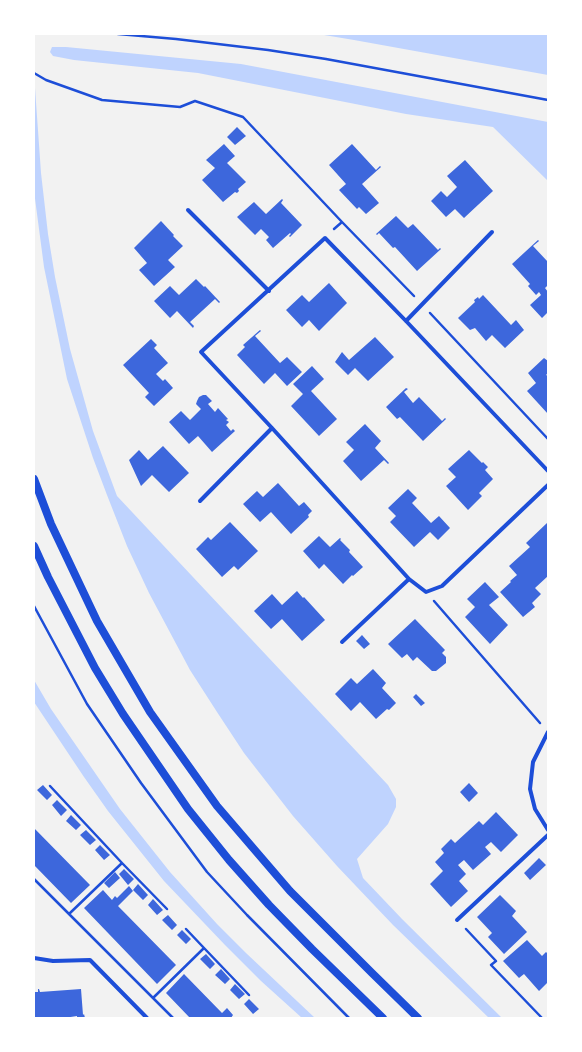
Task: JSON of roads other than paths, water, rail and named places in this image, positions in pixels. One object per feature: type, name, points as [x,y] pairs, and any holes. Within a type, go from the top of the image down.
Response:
[{"type":"main road","points":[[34,479],[51,524],[97,621],[150,712],[217,806],[290,891],[418,1018]]},
{"type":"main road","points":[[34,546],[48,577],[95,668],[123,714],[188,809],[229,860],[269,905],[312,950],[384,1018]]},
{"type":"street","points":[[188,210],[269,291]]},
{"type":"street","points":[[406,321],[492,232]]},
{"type":"street","points":[[548,471],[325,238],[201,352],[409,579],[426,592],[442,586],[548,485]]},
{"type":"street","points":[[200,501],[272,428]]},
{"type":"street","points":[[342,642],[409,579]]},
{"type":"street","points":[[548,732],[533,762],[530,789],[535,808],[548,830]]},
{"type":"street","points":[[457,920],[548,835]]},
{"type":"street","points":[[34,958],[53,961],[90,960],[147,1018]]},
{"type":"water","points":[[318,34],[548,34],[548,75],[354,40]]},
{"type":"water","points":[[52,47],[66,47],[241,64],[548,122],[548,181],[493,127],[406,114],[198,73],[74,60],[53,56],[50,52]]},
{"type":"water","points":[[34,87],[41,173],[48,234],[55,277],[70,349],[93,431],[117,496],[388,785],[396,799],[396,807],[388,824],[357,859],[363,878],[402,919],[502,1018],[489,1018],[393,925],[337,866],[293,816],[244,753],[217,712],[190,670],[149,593],[127,546],[107,495],[67,379],[44,267],[34,191]]},
{"type":"water","points":[[34,680],[51,709],[120,809],[170,872],[217,924],[315,1018],[302,1018],[261,981],[164,881],[108,811],[34,702]]}]
